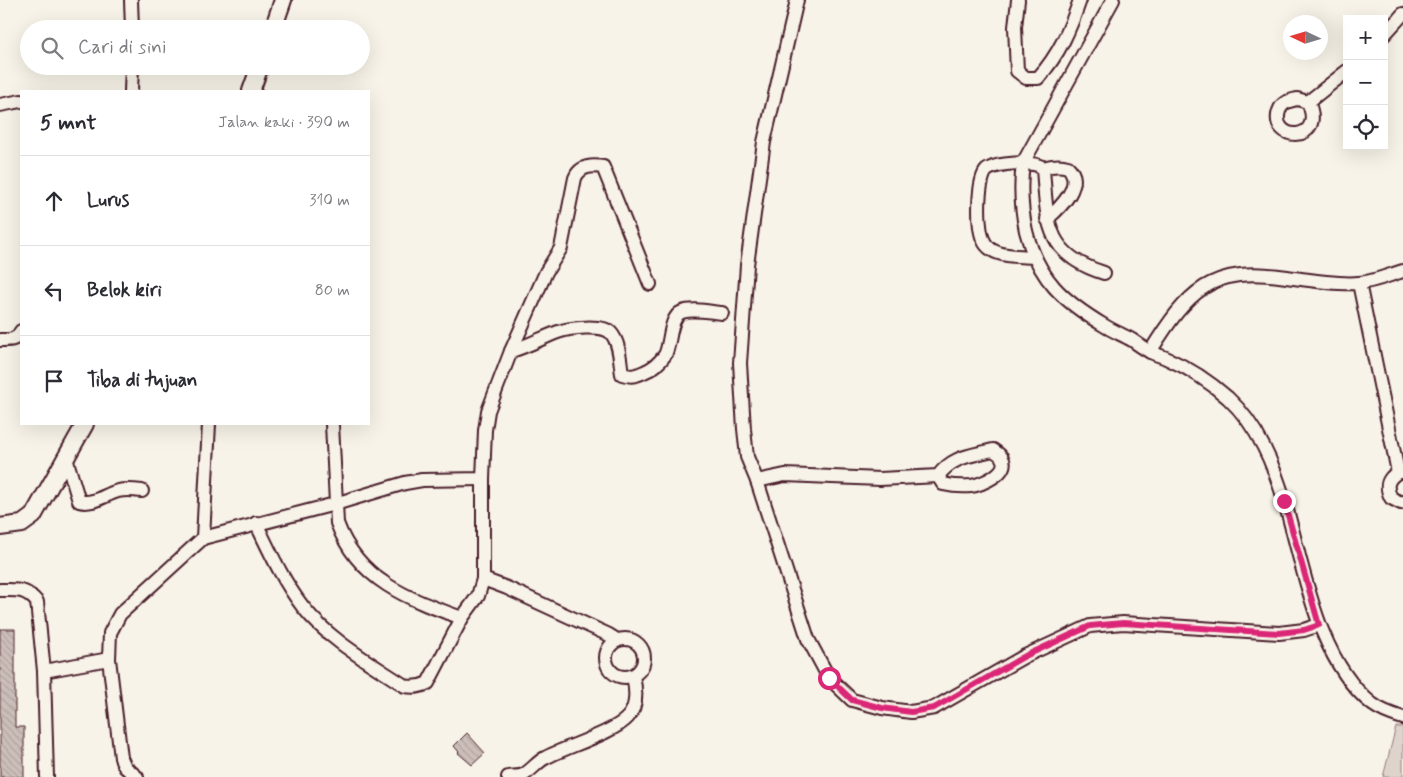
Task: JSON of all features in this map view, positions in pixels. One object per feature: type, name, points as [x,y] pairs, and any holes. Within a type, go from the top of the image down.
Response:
[{"type":"main road","points":[[276,20],[283,0]]},
{"type":"main road","points":[[251,90],[257,75]]},
{"type":"main road","points":[[0,527],[22,524],[33,516],[84,425]]},
{"type":"street","points":[[131,0],[132,20]]},
{"type":"street","points":[[797,0],[764,142],[747,265],[741,371],[744,429],[748,457],[808,639],[829,678],[852,700],[882,708],[911,712],[934,708],[1025,656],[1090,626],[1123,623],[1279,633],[1304,630],[1319,625]]},
{"type":"street","points":[[1018,0],[1016,27],[1017,72],[1026,78],[1038,78],[1050,64],[1064,41],[1080,0]]},
{"type":"street","points":[[1113,0],[1023,163],[1020,183],[1021,203],[1023,219],[1033,256],[1039,268],[1057,291],[1071,303],[1106,327],[1150,352],[1169,359],[1186,369],[1228,398],[1257,434],[1271,462],[1319,625],[1332,654],[1354,687],[1374,705],[1403,718]]},
{"type":"street","points":[[1388,31],[1403,14]]},
{"type":"street","points":[[1308,102],[1343,74]]},
{"type":"street","points":[[132,75],[132,90]]},
{"type":"street","points":[[0,105],[20,101]]},
{"type":"street","points":[[1033,256],[1008,255],[992,250],[983,241],[980,229],[979,204],[982,178],[987,170],[1002,164],[1023,163],[1040,165],[1043,168]]},
{"type":"street","points":[[1043,168],[1063,165],[1068,167],[1074,175],[1073,186],[1064,204],[1047,219]]},
{"type":"street","points":[[256,523],[283,577],[308,613],[340,643],[405,686],[416,687],[428,683],[462,618],[478,596],[483,579],[484,430],[488,411],[511,351],[546,272],[562,248],[575,178],[578,172],[585,167],[603,166],[650,284]]},
{"type":"street","points":[[1043,168],[1047,219],[1055,240],[1073,260],[1083,266],[1104,273]]},
{"type":"street","points":[[1150,352],[1168,324],[1193,295],[1204,286],[1217,280],[1233,275],[1260,274],[1359,283],[1403,272]]},
{"type":"street","points":[[1359,283],[1401,472],[1390,478],[1386,488],[1391,498],[1401,503],[1403,502]]},
{"type":"street","points":[[511,351],[531,345],[560,331],[578,328],[599,328],[610,331],[615,338],[622,374],[632,377],[652,369],[666,354],[673,324],[678,315],[683,311],[722,313]]},
{"type":"street","points":[[0,340],[13,340],[20,333]]},
{"type":"street","points":[[203,538],[209,425]]},
{"type":"street","points":[[329,425],[337,523],[342,537],[362,565],[375,576],[406,596],[462,618]]},
{"type":"street","points":[[757,481],[786,475],[880,479],[938,476],[947,465],[962,458],[993,450],[1002,458],[1004,464],[1000,472],[987,481],[973,486],[943,484],[938,476]]},
{"type":"street","points":[[66,458],[79,501],[96,501],[125,490],[142,491]]},
{"type":"street","points":[[137,777],[125,767],[121,758],[109,659],[110,633],[120,614],[203,538],[335,504],[413,481],[483,479]]},
{"type":"street","points":[[483,579],[507,588],[616,640]]},
{"type":"street","points":[[0,590],[23,590],[31,594],[37,602],[44,671],[47,777]]},
{"type":"street","points":[[616,640],[633,640],[643,652],[644,658],[641,668],[633,676],[622,678],[617,676],[612,673],[606,664],[608,648],[616,640]]},
{"type":"street","points":[[44,671],[109,659]]},
{"type":"street","points":[[508,777],[523,775],[543,759],[611,728],[628,717],[634,708],[636,697],[633,676]]},
{"type":"shaded area","points":[[1396,727],[1403,727],[1403,777],[1383,777]]},
{"type":"building","points":[[0,629],[15,629],[15,727],[24,727],[24,777],[0,777]]},
{"type":"building","points":[[467,733],[485,753],[472,765],[458,753],[454,746]]},
{"type":"route","points":[[829,678],[852,700],[882,708],[911,712],[934,708],[1025,656],[1090,626],[1123,623],[1279,633],[1304,630],[1319,625],[1284,501]]}]
